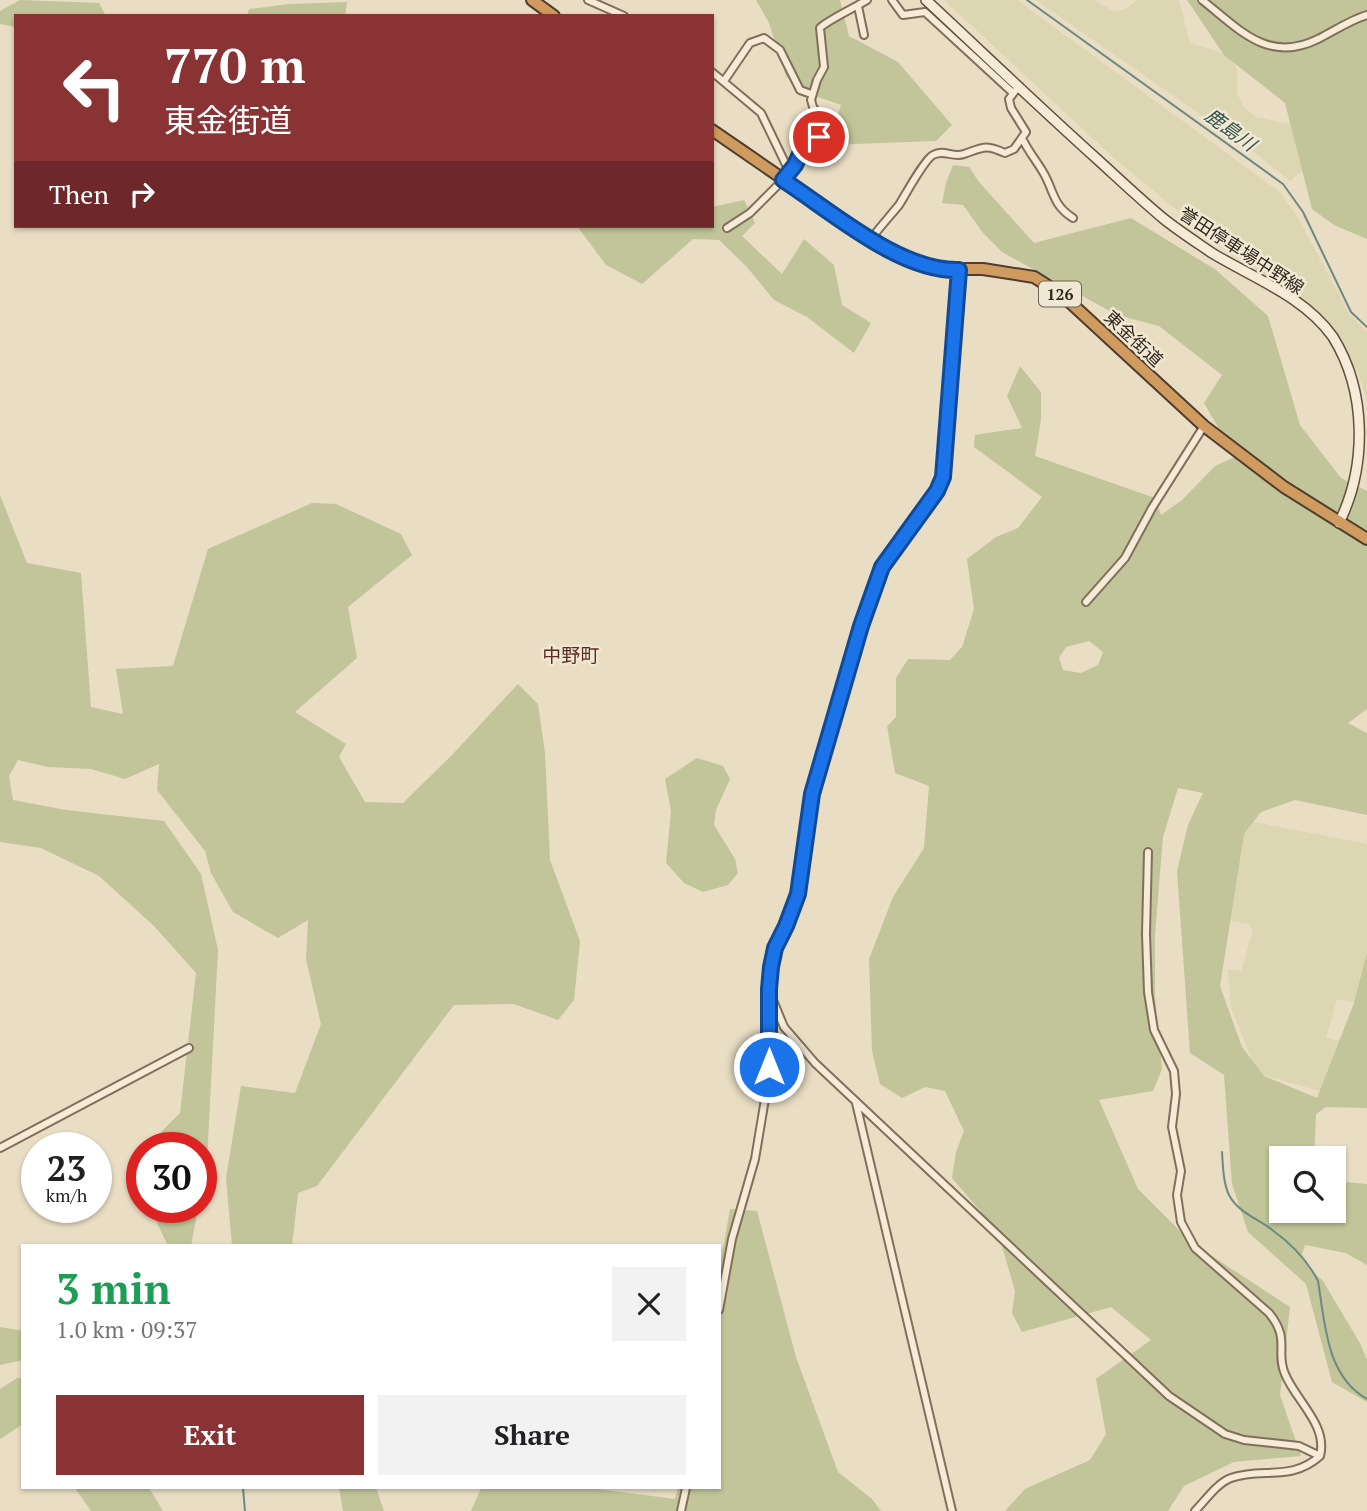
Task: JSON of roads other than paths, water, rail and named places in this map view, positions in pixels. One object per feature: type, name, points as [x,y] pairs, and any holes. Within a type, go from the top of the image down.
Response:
[{"type":"highway","points":[[532,0],[547,4]]},
{"type":"highway","name":"東金街道","points":[[714,131],[786,176],[871,239],[916,264],[936,269],[1001,271],[1034,277],[1052,289],[1204,426],[1284,487],[1367,539]]},
{"type":"main road","name":"誉田停車場中野線","points":[[926,0],[1016,90],[1165,219],[1212,253],[1259,278],[1308,312],[1332,336],[1359,393],[1363,424],[1361,464],[1349,503],[1339,523]]},
{"type":"street","points":[[588,0],[620,14]]},
{"type":"street","points":[[727,228],[750,213],[786,176],[807,139],[819,137],[824,131],[823,121],[813,107],[811,94],[824,67],[819,33],[822,24],[867,0]]},
{"type":"street","points":[[871,239],[898,206],[931,156],[943,152],[954,156],[962,155],[982,146],[991,146],[1005,153],[1014,149],[1027,132],[1011,108],[1009,99],[1016,90],[925,12],[903,15],[892,0]]},
{"type":"street","points":[[1202,0],[1259,43],[1279,48],[1307,44],[1367,15]]},
{"type":"street","points":[[858,6],[864,35]]},
{"type":"street","points":[[724,81],[750,43],[764,38],[780,50],[800,90],[811,94]]},
{"type":"street","points":[[714,74],[761,113],[786,176]]},
{"type":"street","points":[[1022,138],[1031,156],[1045,174],[1058,205],[1073,218]]},
{"type":"street","points":[[721,1299],[732,1239],[755,1158],[767,1087],[769,989],[775,948],[798,894],[812,794],[868,602],[882,567],[937,491],[943,477],[959,270]]},
{"type":"street","points":[[1086,602],[1125,558],[1152,508],[1204,426]]},
{"type":"street","points":[[1148,852],[1148,992],[1154,1030],[1174,1070],[1176,1094],[1172,1127],[1181,1171],[1177,1195],[1181,1222],[1195,1248],[1277,1322],[1282,1333],[1282,1365],[1286,1376],[1318,1428],[1323,1444],[1320,1456],[1301,1468],[1229,1479],[1195,1511]]},
{"type":"street","points":[[769,989],[784,1027],[815,1063],[1169,1396],[1226,1434],[1244,1440],[1299,1446],[1320,1456]]},
{"type":"street","points":[[0,1148],[189,1048]]},
{"type":"street","points":[[856,1101],[952,1511]]},
{"type":"street","points":[[681,1511],[686,1489]]},
{"type":"waterway","name":"鹿島川","points":[[1027,0],[1283,184],[1303,212],[1351,312],[1367,327]]},
{"type":"waterway","points":[[1222,1152],[1226,1185],[1233,1201],[1285,1240],[1314,1274],[1318,1281],[1326,1331],[1335,1363],[1353,1389],[1367,1399]]},
{"type":"waterway","points":[[243,1489],[245,1511]]},
{"type":"district","name":"中野町","points":[[571,654]]}]
